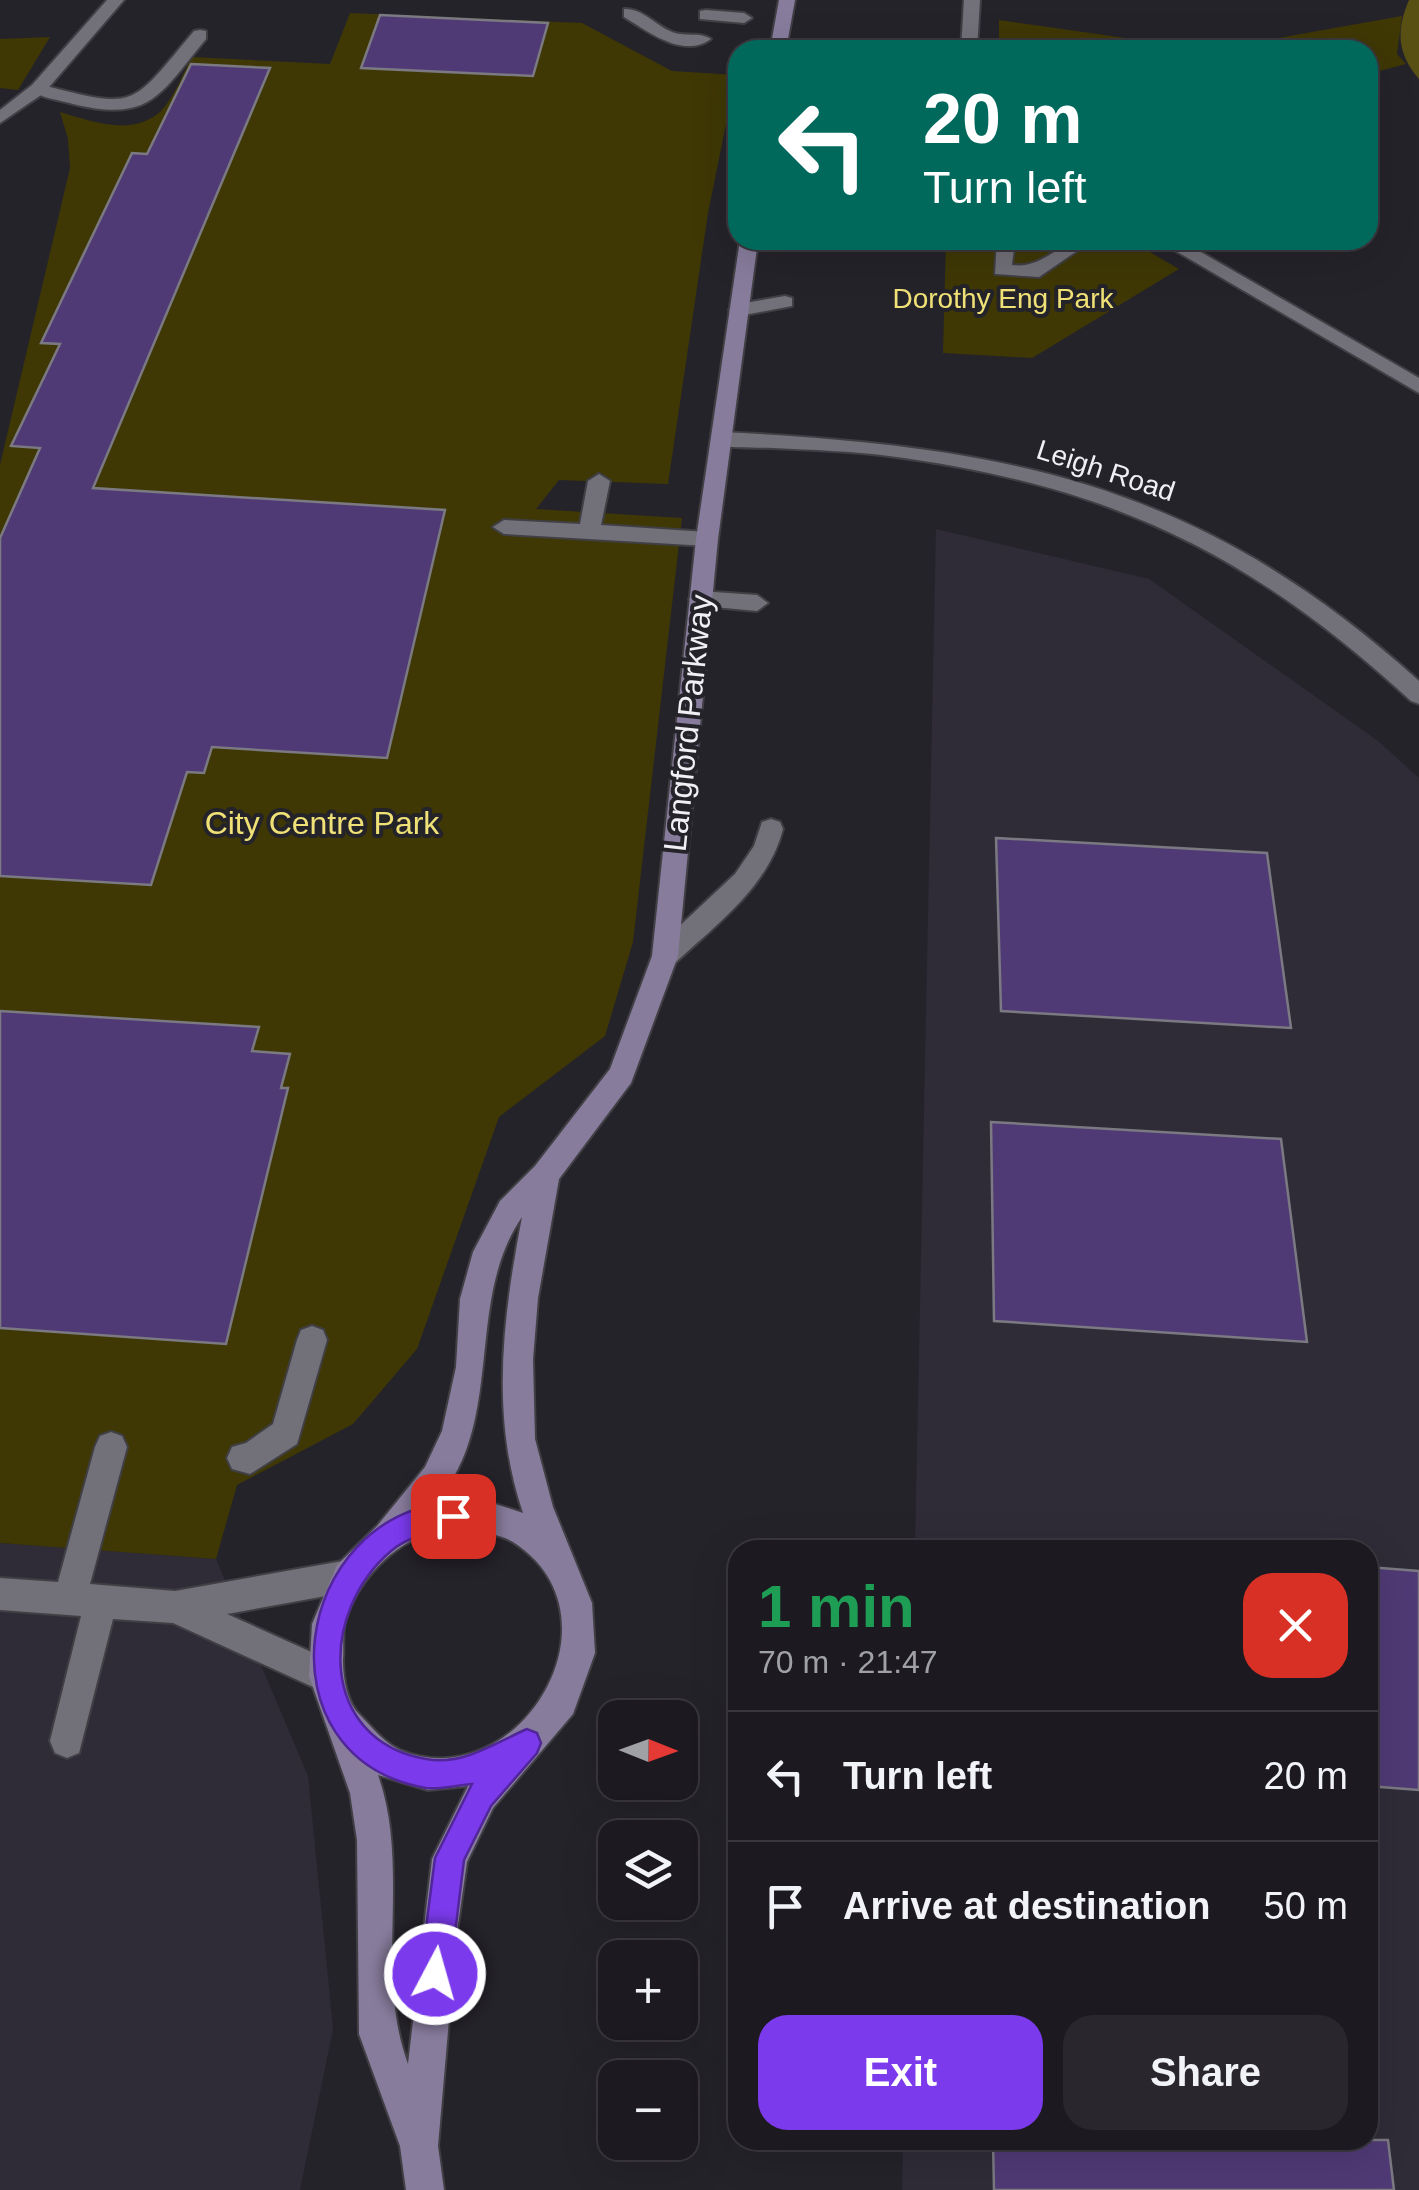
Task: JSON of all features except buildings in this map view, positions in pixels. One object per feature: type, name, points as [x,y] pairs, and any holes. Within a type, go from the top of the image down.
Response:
[{"type":"main road","points":[[780,40],[787,0]]},
{"type":"main road","name":"Langford Parkway","points":[[384,1539],[436,1478],[457,1432],[470,1367],[474,1300],[488,1252],[510,1210],[545,1174],[620,1075],[665,956],[700,599],[747,250]]},
{"type":"main road","name":"Langford Parkway","points":[[545,1174],[525,1270],[518,1421],[532,1493],[556,1559]]},
{"type":"main road","points":[[419,2146],[450,1858],[480,1796],[560,1702],[578,1653],[576,1602],[556,1559],[521,1528],[477,1514],[429,1517],[384,1539],[348,1576],[328,1624],[326,1676],[367,1794],[375,1840],[378,2034],[419,2146],[425,2190]]},
{"type":"main road","points":[[344,1723],[380,1758],[428,1774],[480,1769],[527,1743]]},
{"type":"street","points":[[1,116],[38,89],[116,0]]},
{"type":"street","points":[[970,40],[972,0]]},
{"type":"street","points":[[630,13],[671,38],[704,39]]},
{"type":"street","points":[[706,15],[744,18]]},
{"type":"street","points":[[38,89],[100,107],[130,108],[144,100],[200,35]]},
{"type":"street","points":[[1005,250],[1002,270],[1032,273],[1068,250]]},
{"type":"street","points":[[1183,250],[1419,387]]},
{"type":"street","points":[[740,310],[785,302]]},
{"type":"street","name":"Leigh Road","points":[[721,440],[931,454],[1063,482],[1128,503],[1270,572],[1329,614],[1419,695]]},
{"type":"street","points":[[589,532],[599,481]]},
{"type":"street","points":[[504,527],[707,539]]},
{"type":"street","points":[[700,599],[757,602]]},
{"type":"street","points":[[665,956],[754,870],[769,844],[771,829]]},
{"type":"street","points":[[243,1458],[250,1459],[286,1434],[312,1340]]},
{"type":"street","points":[[66,1740],[111,1448]]},
{"type":"street","points":[[0,1594],[175,1608],[348,1576]]},
{"type":"street","points":[[175,1608],[326,1676]]},
{"type":"shaded area","points":[[1409,0],[1419,0],[1419,79],[1406,60],[1401,41]]},
{"type":"shaded area","points":[[936,529],[1149,579],[1378,741],[1419,778],[1419,2190],[902,2190],[903,2150],[1378,2150],[1378,1540],[915,1540]]},
{"type":"shaded area","points":[[0,1543],[216,1559],[308,1776],[333,2029],[300,2190],[0,2190]]},
{"type":"green space","name":"City Centre Park","points":[[350,13],[582,23],[672,71],[728,74],[728,114],[708,213],[668,484],[559,480],[536,509],[682,518],[633,942],[605,1036],[499,1117],[417,1349],[353,1424],[237,1485],[216,1559],[0,1543],[0,465],[70,168],[68,139],[60,112],[111,125],[149,120],[169,101],[192,57],[330,64]]},
{"type":"green space","points":[[1402,16],[1397,54],[1406,64],[1378,71],[1378,40],[1267,40]]},
{"type":"green space","points":[[999,20],[1140,40],[999,40]]},
{"type":"green space","points":[[50,37],[18,90],[0,88],[0,39]]},
{"type":"green space","name":"Dorothy Eng Park","points":[[946,250],[1146,250],[1179,269],[1032,358],[943,353]]},
{"type":"route","points":[[435,1974],[450,1858],[480,1796],[527,1743],[480,1769],[428,1774],[380,1758],[344,1723],[326,1676],[328,1624],[348,1576],[384,1539],[429,1517],[453,1516]]}]
